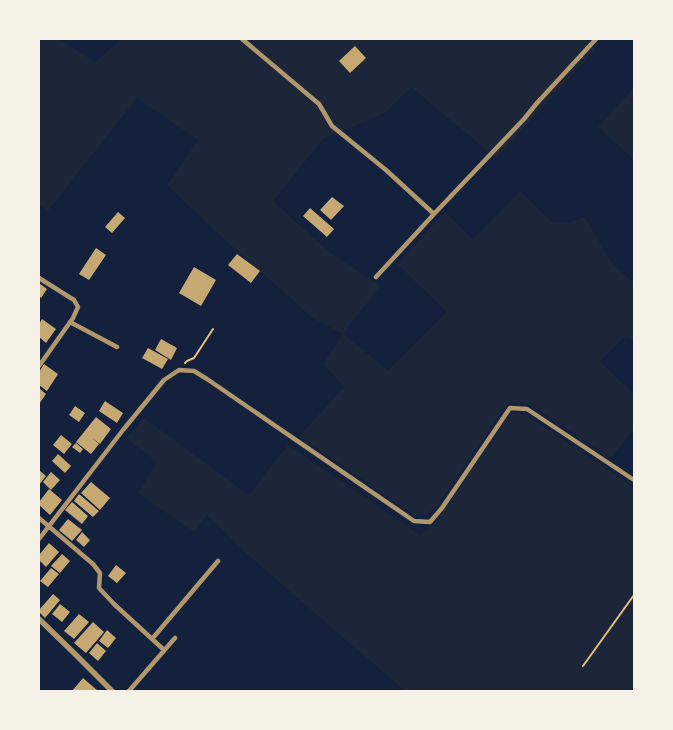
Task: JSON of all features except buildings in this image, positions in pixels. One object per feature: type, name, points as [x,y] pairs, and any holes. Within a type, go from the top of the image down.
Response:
[{"type":"street","points":[[242,39],[319,104],[332,126],[386,170],[434,214]]},
{"type":"street","points":[[376,277],[596,39]]},
{"type":"street","points":[[39,278],[74,300],[78,306],[70,322],[39,366]]},
{"type":"street","points":[[70,322],[117,347]]},
{"type":"street","points":[[39,539],[117,437],[164,380],[179,370],[194,371],[207,379],[414,521],[430,522],[442,508],[510,408],[527,409],[634,480]]},
{"type":"street","points":[[39,518],[93,564],[100,573],[99,588],[164,650]]},
{"type":"street","points":[[152,639],[218,561]]},
{"type":"street","points":[[39,620],[112,691]]},
{"type":"street","points":[[129,691],[175,638]]},
{"type":"path","points":[[179,370],[187,361],[194,358],[213,329]]},
{"type":"path","points":[[583,666],[634,595]]},
{"type":"shaded area","points":[[39,39],[59,39],[95,62],[122,39],[584,39],[595,50],[496,158],[411,87],[385,113],[323,139],[273,201],[327,250],[380,286],[343,334],[314,319],[215,231],[167,185],[198,140],[137,98],[48,211],[39,204]]},
{"type":"shaded area","points":[[634,88],[634,160],[598,127]]},
{"type":"shaded area","points":[[520,191],[552,222],[568,223],[585,217],[613,265],[634,283],[634,342],[626,335],[600,361],[634,394],[634,429],[611,458],[530,404],[509,402],[437,506],[426,515],[415,516],[299,436],[344,387],[323,364],[343,334],[388,370],[447,312],[397,264],[445,212],[473,239]]},
{"type":"shaded area","points":[[512,412],[525,415],[586,454],[634,488],[634,691],[405,691],[249,556],[207,515],[194,532],[138,493],[157,462],[126,438],[144,418],[249,495],[288,445],[420,535],[433,525]]}]
